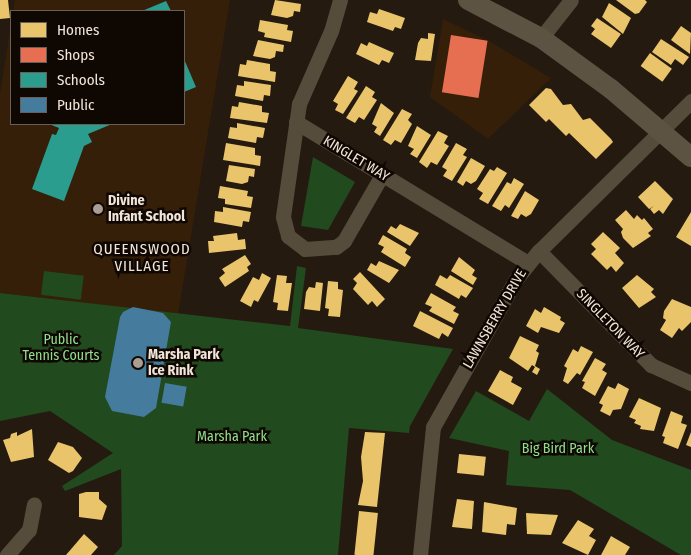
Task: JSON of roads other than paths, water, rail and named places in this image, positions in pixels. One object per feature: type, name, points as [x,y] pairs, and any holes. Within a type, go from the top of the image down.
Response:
[{"type":"main road","points":[[468,0],[541,38],[662,130],[691,157]]},
{"type":"street","points":[[340,0],[331,31],[299,104],[283,217],[284,228],[295,242],[305,249],[323,250],[344,241],[382,175]]},
{"type":"street","points":[[541,38],[571,0]]},
{"type":"street","name":"LAWNSBERRY DRIVE","points":[[420,555],[433,428],[528,263],[691,101]]},
{"type":"street","name":"KINGLET WAY","points":[[296,122],[528,263]]},
{"type":"street","name":"SINGLETON WAY","points":[[539,251],[651,365],[691,383]]},
{"type":"street","points":[[7,555],[29,530],[34,504]]},
{"type":"place","name":"Divine Infant School","points":[[98,209]]},
{"type":"place","name":"Marsha Park Ice Rink","points":[[138,363]]},
{"type":"district","name":"QUEENSWOOD VILLAGE","points":[[142,258]]},
{"type":"park label","name":"Public Tennis Courts","points":[[61,348]]},
{"type":"park label","name":"Marsha Park","points":[[232,437]]},
{"type":"park label","name":"Big Bird Park","points":[[558,449]]}]
